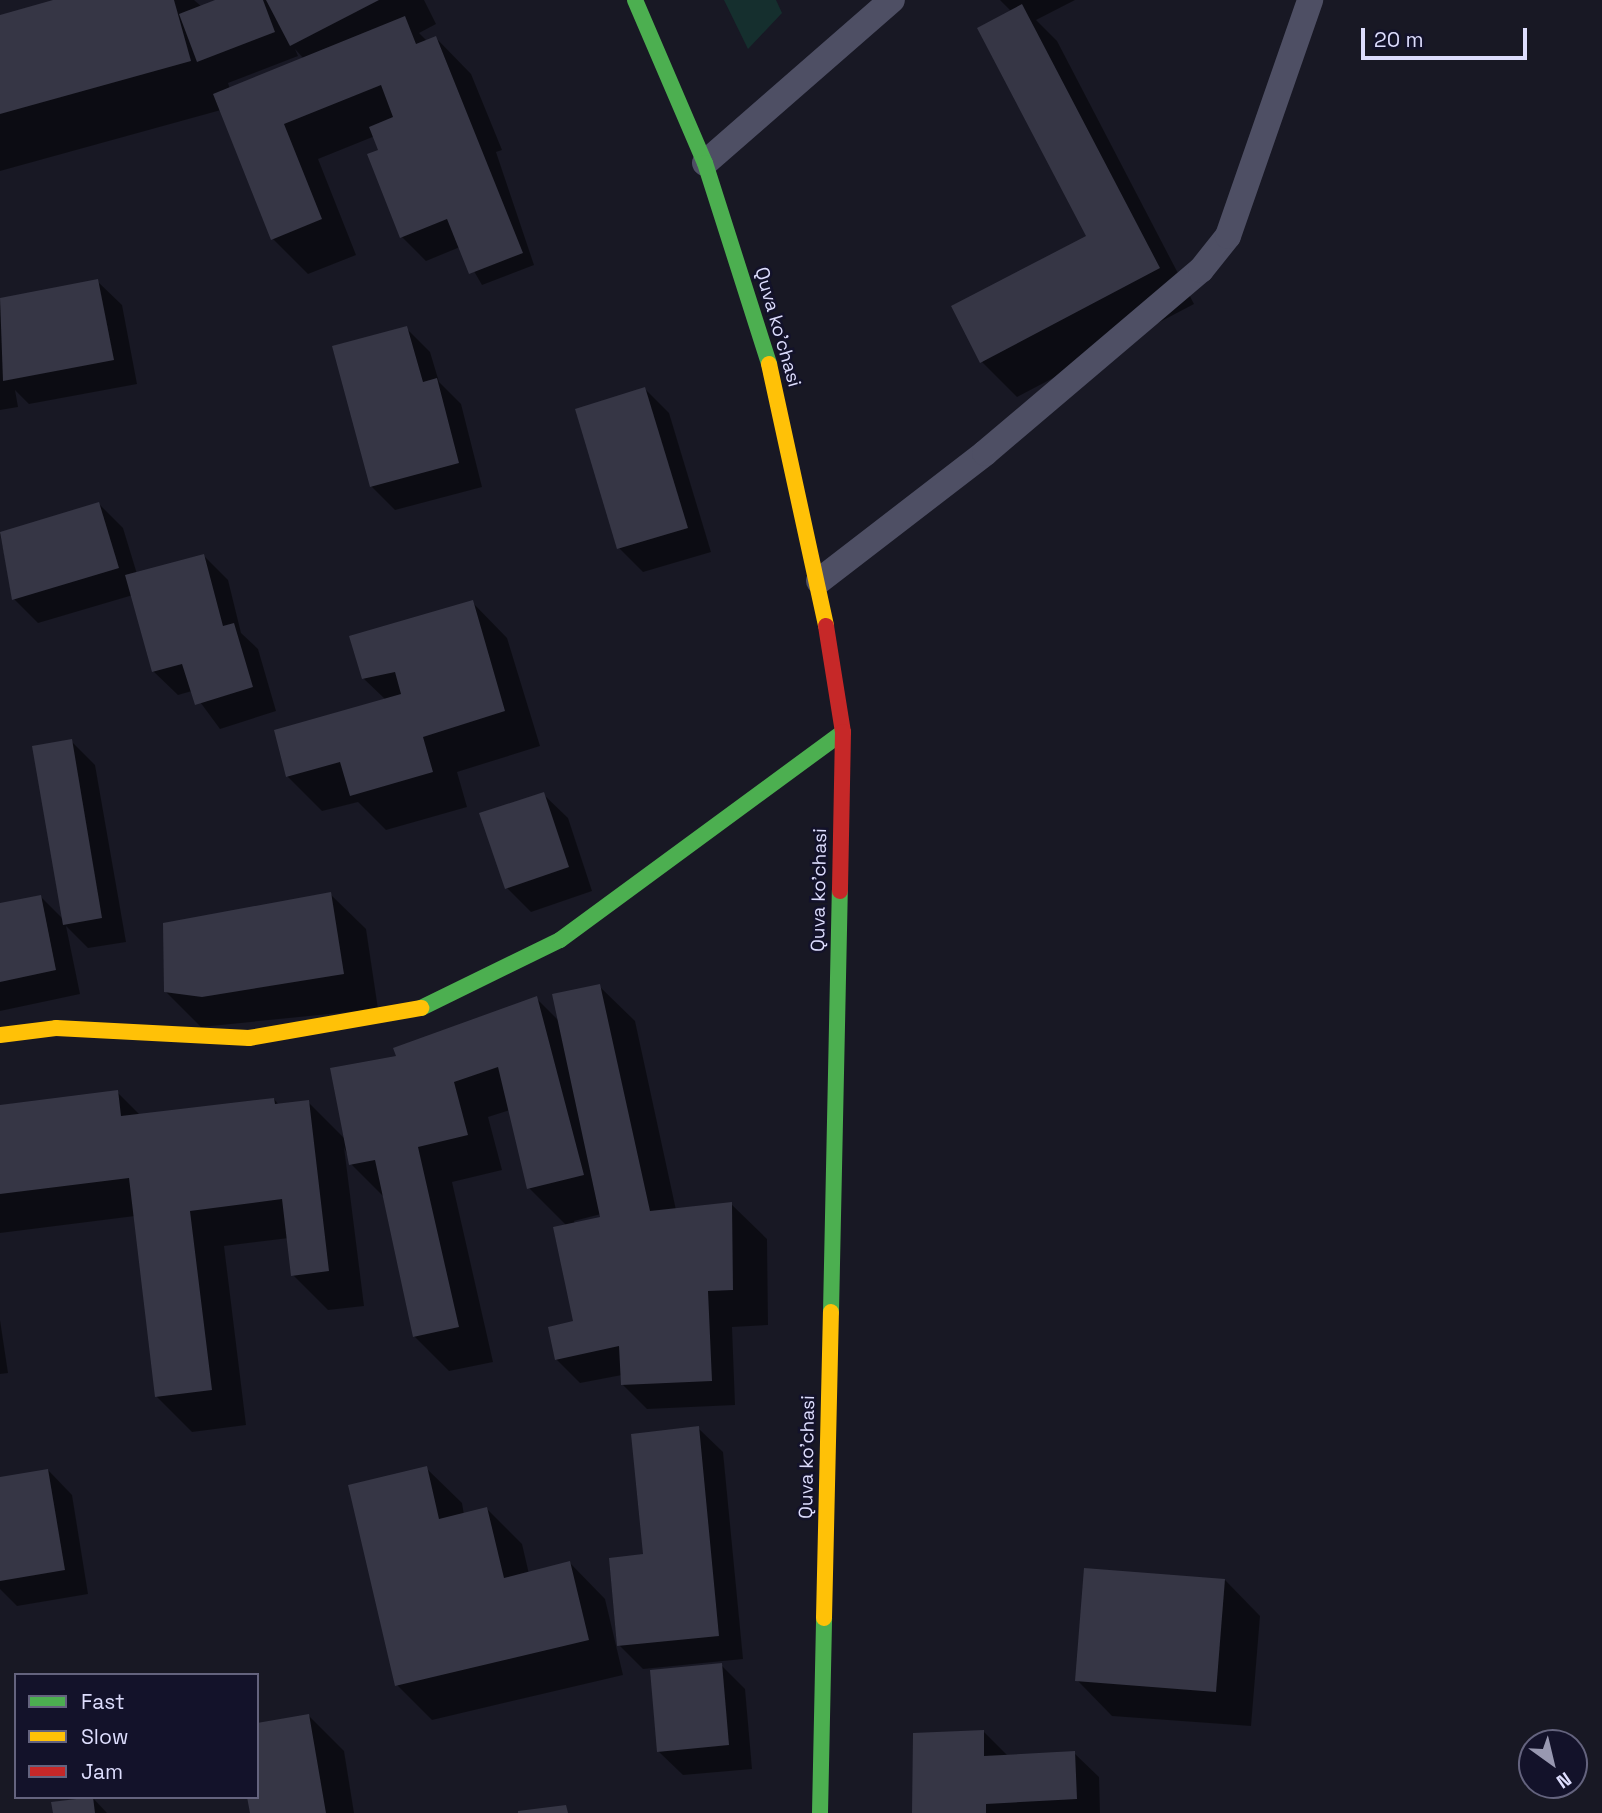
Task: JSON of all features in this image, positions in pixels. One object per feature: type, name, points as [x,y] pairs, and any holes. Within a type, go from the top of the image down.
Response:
[{"type":"main road","name":"Quva ko'chasi","points":[[635,0],[705,163],[765,349],[819,581],[843,732],[820,1813]]},
{"type":"main road","points":[[0,1035],[56,1028],[249,1038],[412,1013],[560,940],[843,732]]},
{"type":"lane","points":[[705,163],[892,0]]},
{"type":"lane","points":[[819,581],[985,453],[1201,270],[1228,236],[1310,0]]},
{"type":"green space","points":[[724,0],[776,0],[782,13],[748,49]]},
{"type":"building","points":[[53,0],[174,0],[191,61],[0,114],[0,15]]},
{"type":"building","points":[[215,0],[263,0],[275,32],[197,62],[179,14]]},
{"type":"building","points":[[266,0],[379,0],[290,46]]},
{"type":"building","points":[[1022,4],[1160,268],[980,363],[951,306],[1086,236],[977,28]]},
{"type":"building","points":[[405,16],[416,44],[436,36],[523,253],[469,274],[447,219],[400,238],[367,154],[378,150],[369,127],[393,117],[381,85],[284,124],[322,219],[271,240],[213,94]]},
{"type":"building","points":[[98,279],[114,360],[3,381],[0,298]]},
{"type":"building","points":[[407,326],[423,382],[437,378],[459,463],[370,487],[332,346]]},
{"type":"building","points":[[645,387],[688,528],[617,549],[575,409]]},
{"type":"building","points":[[99,502],[119,568],[12,600],[0,532]]},
{"type":"building","points":[[204,554],[223,626],[234,623],[253,687],[195,705],[182,664],[152,672],[125,575]]},
{"type":"building","points":[[473,600],[505,711],[423,737],[433,772],[350,796],[340,762],[286,777],[274,730],[401,694],[395,672],[362,679],[349,636]]},
{"type":"building","points":[[72,739],[102,918],[63,925],[32,746]]},
{"type":"building","points":[[544,792],[569,867],[505,889],[479,813]]},
{"type":"building","points":[[331,892],[344,974],[202,997],[164,992],[163,923]]},
{"type":"building","points":[[41,895],[56,970],[0,982],[0,903]]},
{"type":"building","points":[[600,984],[650,1211],[732,1202],[733,1290],[708,1291],[712,1381],[621,1385],[619,1346],[555,1360],[548,1327],[573,1321],[553,1227],[600,1217],[552,994]]},
{"type":"building","points":[[537,996],[584,1175],[527,1189],[498,1067],[454,1082],[468,1135],[418,1147],[459,1327],[413,1337],[375,1160],[349,1165],[330,1068],[396,1056],[393,1048]]},
{"type":"building","points":[[118,1090],[121,1116],[274,1098],[275,1104],[309,1100],[329,1271],[291,1276],[282,1199],[190,1211],[212,1390],[155,1397],[129,1178],[0,1194],[0,1105]]},
{"type":"building","points":[[699,1426],[719,1636],[617,1646],[609,1558],[643,1554],[631,1434]]},
{"type":"building","points":[[427,1466],[439,1519],[487,1507],[504,1578],[570,1561],[589,1640],[395,1686],[348,1485]]},
{"type":"building","points":[[48,1469],[65,1570],[0,1581],[0,1477]]},
{"type":"building","points":[[1084,1568],[1225,1579],[1216,1692],[1075,1681]]},
{"type":"building","points":[[722,1663],[729,1745],[657,1752],[650,1670]]},
{"type":"building","points":[[309,1714],[326,1813],[250,1813],[247,1799],[259,1799],[259,1723]]},
{"type":"building","points":[[984,1730],[984,1756],[1075,1751],[1077,1799],[986,1804],[986,1813],[912,1813],[913,1733]]},
{"type":"building","points":[[93,1799],[95,1813],[53,1813],[51,1802]]},
{"type":"building","points":[[566,1805],[568,1813],[518,1813],[518,1811]]},
{"type":"traffic: fast","points":[[635,0],[705,163],[769,364]]},
{"type":"traffic: fast","points":[[421,1008],[560,940],[843,732]]},
{"type":"traffic: fast","points":[[831,1312],[840,891]]},
{"type":"traffic: fast","points":[[820,1813],[824,1618]]},
{"type":"traffic: slow","points":[[769,364],[826,626]]},
{"type":"traffic: slow","points":[[0,1035],[56,1028],[249,1038],[421,1008]]},
{"type":"traffic: slow","points":[[824,1618],[831,1312]]},
{"type":"traffic: jam","points":[[826,626],[843,732],[840,891]]}]
